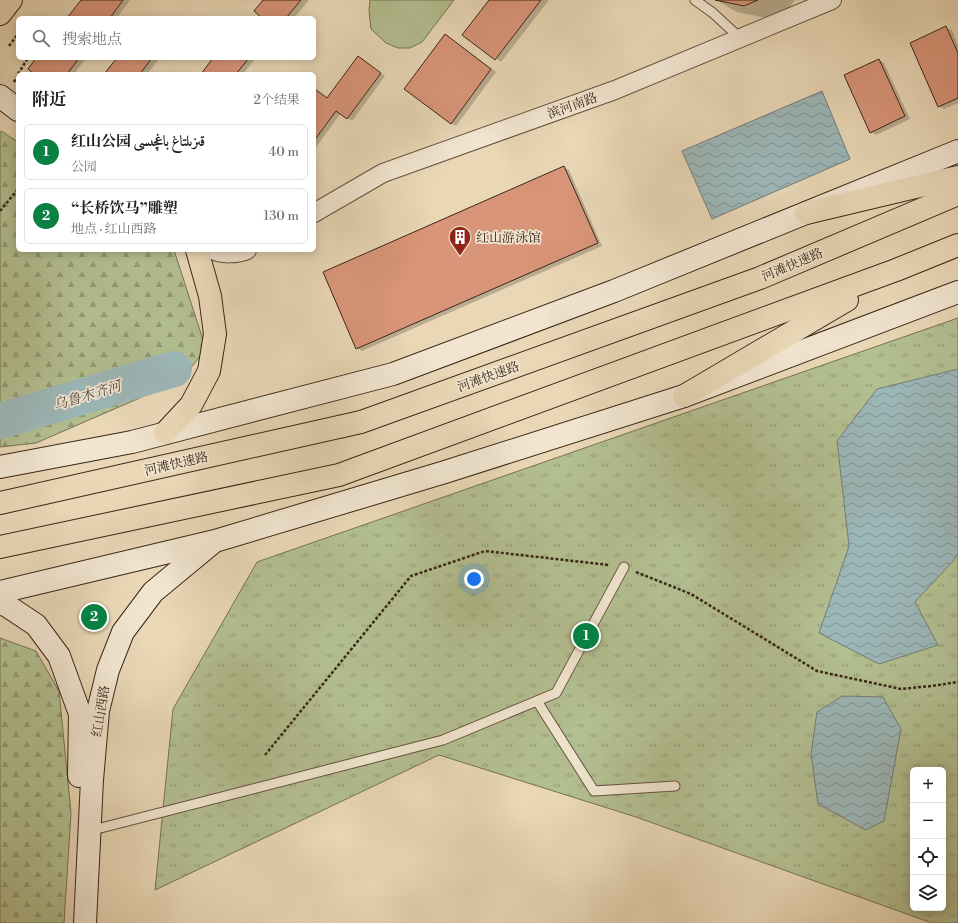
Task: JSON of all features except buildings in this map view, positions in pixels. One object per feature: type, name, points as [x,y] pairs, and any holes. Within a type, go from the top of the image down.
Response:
[{"type":"main road","points":[[0,14],[11,0]]},
{"type":"main road","points":[[806,213],[958,177]]},
{"type":"main road","name":"河滩快速路","points":[[0,503],[360,422],[760,278],[958,194]]},
{"type":"main road","points":[[0,547],[338,475],[896,270],[958,245]]},
{"type":"main road","points":[[165,433],[191,405],[210,364],[215,334],[210,296],[198,252]]},
{"type":"main road","points":[[684,396],[896,270]]},
{"type":"street","name":"滨河南路","points":[[316,212],[383,173],[615,90],[832,0]]},
{"type":"street","points":[[0,96],[16,108]]},
{"type":"street","points":[[0,467],[132,442],[393,374],[614,292],[958,151]]},
{"type":"street","points":[[216,252],[242,252]]},
{"type":"street","points":[[0,592],[215,541],[445,472],[684,396],[958,292]]},
{"type":"street","name":"红山西路","points":[[85,923],[98,711],[108,670],[123,632],[153,592],[215,541]]},
{"type":"street","name":"红山西路","points":[[0,604],[6,606],[36,625],[59,656],[80,714],[77,842],[71,923]]},
{"type":"lane","points":[[695,0],[740,38]]},
{"type":"lane","points":[[90,831],[443,740],[556,693],[624,567]]},
{"type":"lane","points":[[537,701],[594,792],[674,786]]},
{"type":"path","points":[[9,46],[16,37]]},
{"type":"path","points":[[19,72],[27,60]]},
{"type":"path","points":[[0,211],[16,191]]},
{"type":"path","points":[[264,755],[411,576],[485,551],[624,567],[691,594],[817,671],[901,688],[932,686],[958,682]]},
{"type":"green space","points":[[370,0],[454,0],[422,42],[410,48],[398,48],[386,43],[371,29],[369,11]]},
{"type":"green space","points":[[1,131],[16,141],[16,252],[175,252],[206,349],[181,380],[36,443],[0,447]]},
{"type":"green space","points":[[958,318],[958,923],[932,923],[636,817],[439,755],[155,890],[173,709],[257,562]]},
{"type":"green space","points":[[0,638],[36,651],[59,691],[71,813],[64,923],[0,923]]},
{"type":"water","points":[[822,91],[850,159],[712,219],[682,151]]},
{"type":"water","points":[[958,369],[958,553],[954,560],[915,602],[938,645],[879,664],[819,633],[849,546],[837,441],[877,389]]},
{"type":"water","points":[[842,696],[883,697],[901,729],[884,821],[866,830],[818,804],[811,754],[817,712]]},
{"type":"waterway","name":"乌鲁木齐河","points":[[0,421],[174,369]]},
{"type":"place","name":"红山游泳馆","points":[[460,256]]},
{"type":"place","name":"“长桥饮马”雕塑","points":[[94,617]]},
{"type":"place","name":"红山公园 قىزىلتاغ باغچىسى","points":[[586,636]]}]
